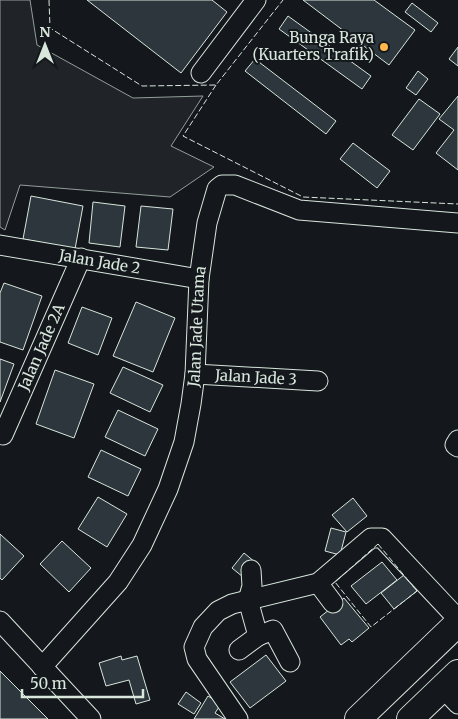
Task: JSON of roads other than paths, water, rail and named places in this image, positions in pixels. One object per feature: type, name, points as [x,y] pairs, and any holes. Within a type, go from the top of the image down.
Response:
[{"type":"highway","points":[[358,719],[458,623]]},
{"type":"highway","points":[[410,719],[453,688]]},
{"type":"street","points":[[201,73],[252,1]]},
{"type":"street","name":"Jalan Jade Utama","points":[[42,667],[118,582],[142,545],[168,489],[184,442],[195,374],[199,279],[207,223],[217,189],[222,185],[235,184],[299,210],[458,222]]},
{"type":"street","name":"Jalan Jade 2","points":[[0,245],[199,279]]},
{"type":"street","name":"Jalan Jade 2A","points":[[2,435],[80,258]]},
{"type":"street","name":"Jalan Jade 3","points":[[195,374],[318,381]]},
{"type":"street","points":[[458,440],[454,445],[458,447]]},
{"type":"street","points":[[238,719],[197,659],[194,647],[203,627],[218,611],[232,604],[318,583],[371,538],[382,538],[458,619]]},
{"type":"street","points":[[251,570],[252,586],[248,600],[258,636]]},
{"type":"street","points":[[318,583],[333,603]]},
{"type":"street","points":[[0,621],[91,719]]},
{"type":"street","points":[[239,650],[258,636],[273,630],[290,662]]},
{"type":"place","name":"Bunga Raya (Kuarters Trafik)","points":[[384,47]]}]
